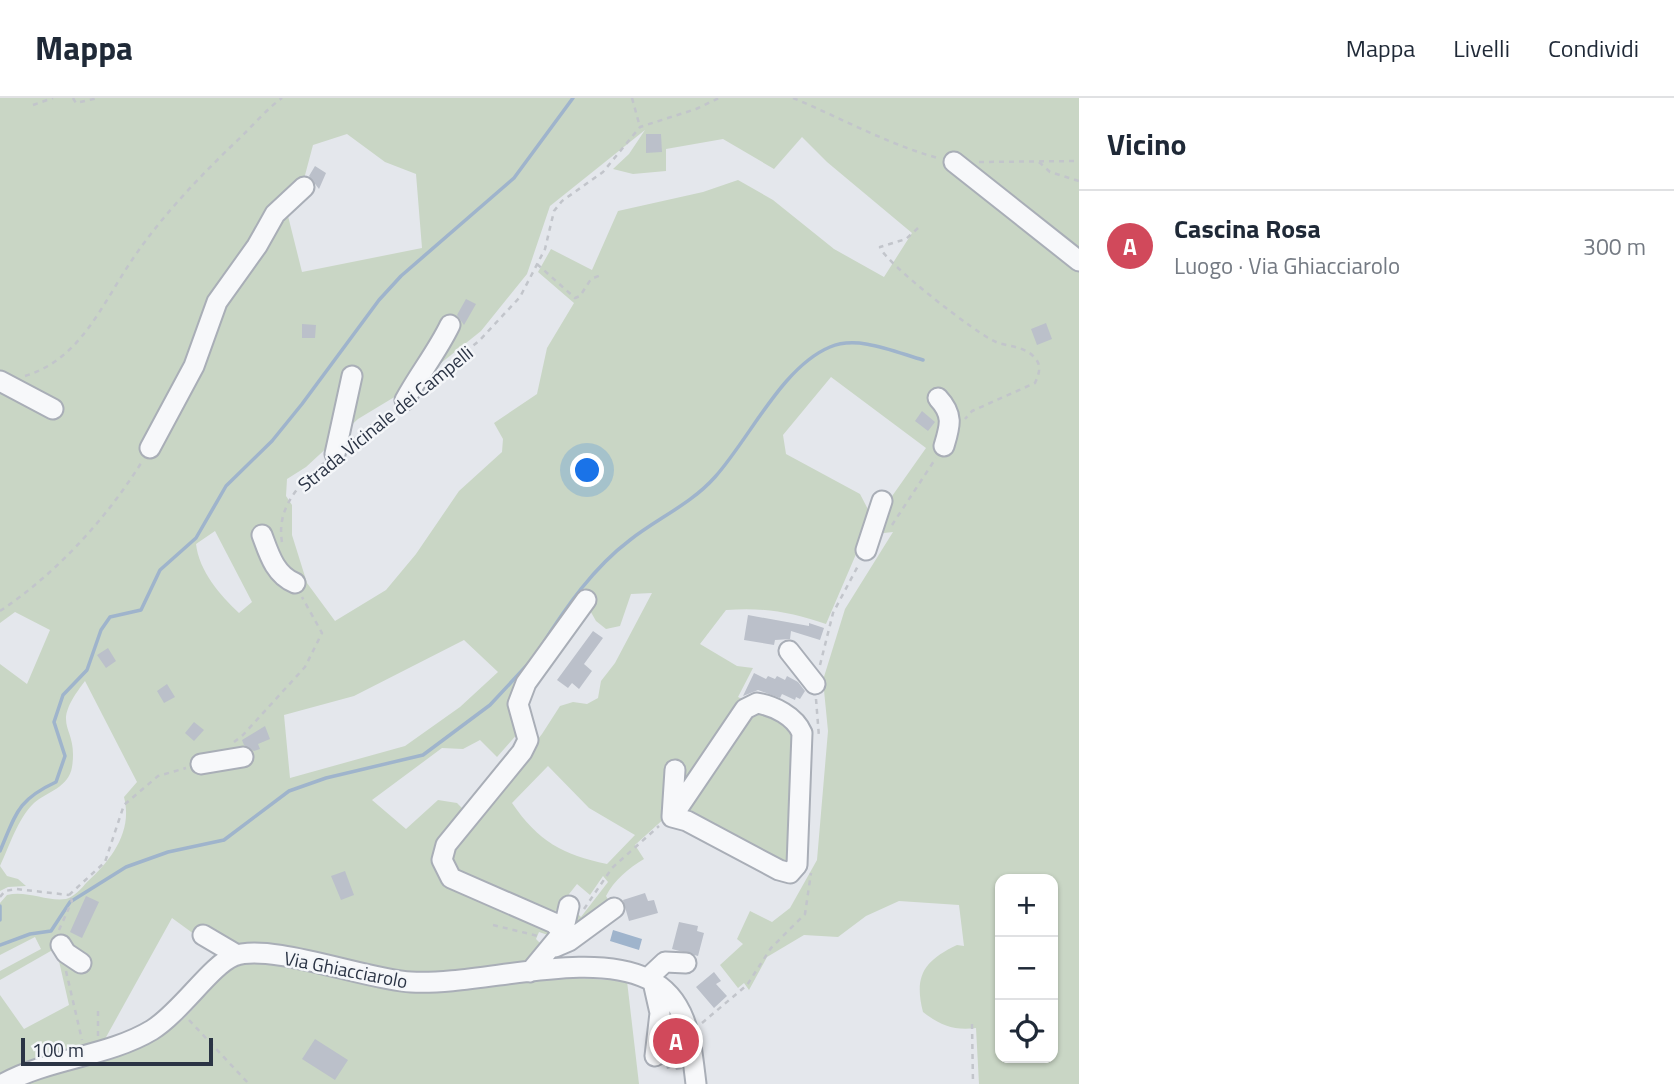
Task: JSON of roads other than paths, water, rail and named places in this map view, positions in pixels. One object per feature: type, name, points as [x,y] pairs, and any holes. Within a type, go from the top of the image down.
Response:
[{"type":"street","points":[[954,162],[1079,261]]},
{"type":"street","points":[[150,448],[194,366],[217,302],[257,246],[275,214],[304,187]]},
{"type":"street","points":[[405,400],[418,376],[437,351],[450,325]]},
{"type":"street","points":[[335,454],[352,376]]},
{"type":"street","points":[[1,382],[53,409]]},
{"type":"street","points":[[938,398],[948,409],[951,419],[944,446]]},
{"type":"street","points":[[866,550],[882,501]]},
{"type":"street","points":[[262,535],[271,561],[286,579],[295,583]]},
{"type":"street","points":[[528,740],[518,704],[526,683],[586,600]]},
{"type":"street","points":[[789,651],[815,684]]},
{"type":"street","points":[[757,703],[772,705],[798,724],[803,750],[797,865],[790,873],[779,870],[687,821],[672,817],[746,709],[757,703]]},
{"type":"street","points":[[538,718],[528,740],[503,777],[446,845],[442,860],[451,878],[554,923],[563,932]]},
{"type":"street","points":[[201,764],[238,750]]},
{"type":"street","points":[[672,817],[675,770]]},
{"type":"street","points":[[530,972],[563,932],[569,906]]},
{"type":"street","points":[[550,947],[569,942],[614,908]]},
{"type":"street","points":[[3,1084],[94,1051],[131,1041],[180,1009],[220,965],[237,955],[203,934]]},
{"type":"street","points":[[61,945],[66,953],[81,963]]},
{"type":"street","name":"Via Ghiacciarolo","points":[[237,955],[247,952],[278,955],[375,978],[413,982],[601,969],[650,980]]},
{"type":"street","points":[[650,980],[665,962],[687,963]]},
{"type":"street","points":[[650,980],[674,999],[689,1027],[696,1084]]},
{"type":"street","points":[[650,980],[660,1013],[655,1056]]},
{"type":"water","points":[[613,930],[642,939],[639,950],[610,941]]},
{"type":"waterway","points":[[0,851],[19,809],[33,795],[56,782],[65,756],[54,722],[63,695],[87,670],[101,630],[110,617],[141,610],[160,570],[196,538],[226,486],[272,441],[379,300],[401,276],[514,178],[573,98]]},
{"type":"waterway","points":[[542,645],[571,602],[604,563],[630,540],[706,487],[782,387],[813,357],[830,347],[852,343],[876,346],[923,360]]},
{"type":"waterway","points":[[0,945],[30,934],[51,931],[70,902],[126,867],[168,852],[224,840],[289,791],[326,778],[423,755],[490,705],[529,663]]},
{"type":"waterway","points":[[0,906],[0,920]]},
{"type":"place","name":"Cascina Rosa","points":[[676,1041]]}]
